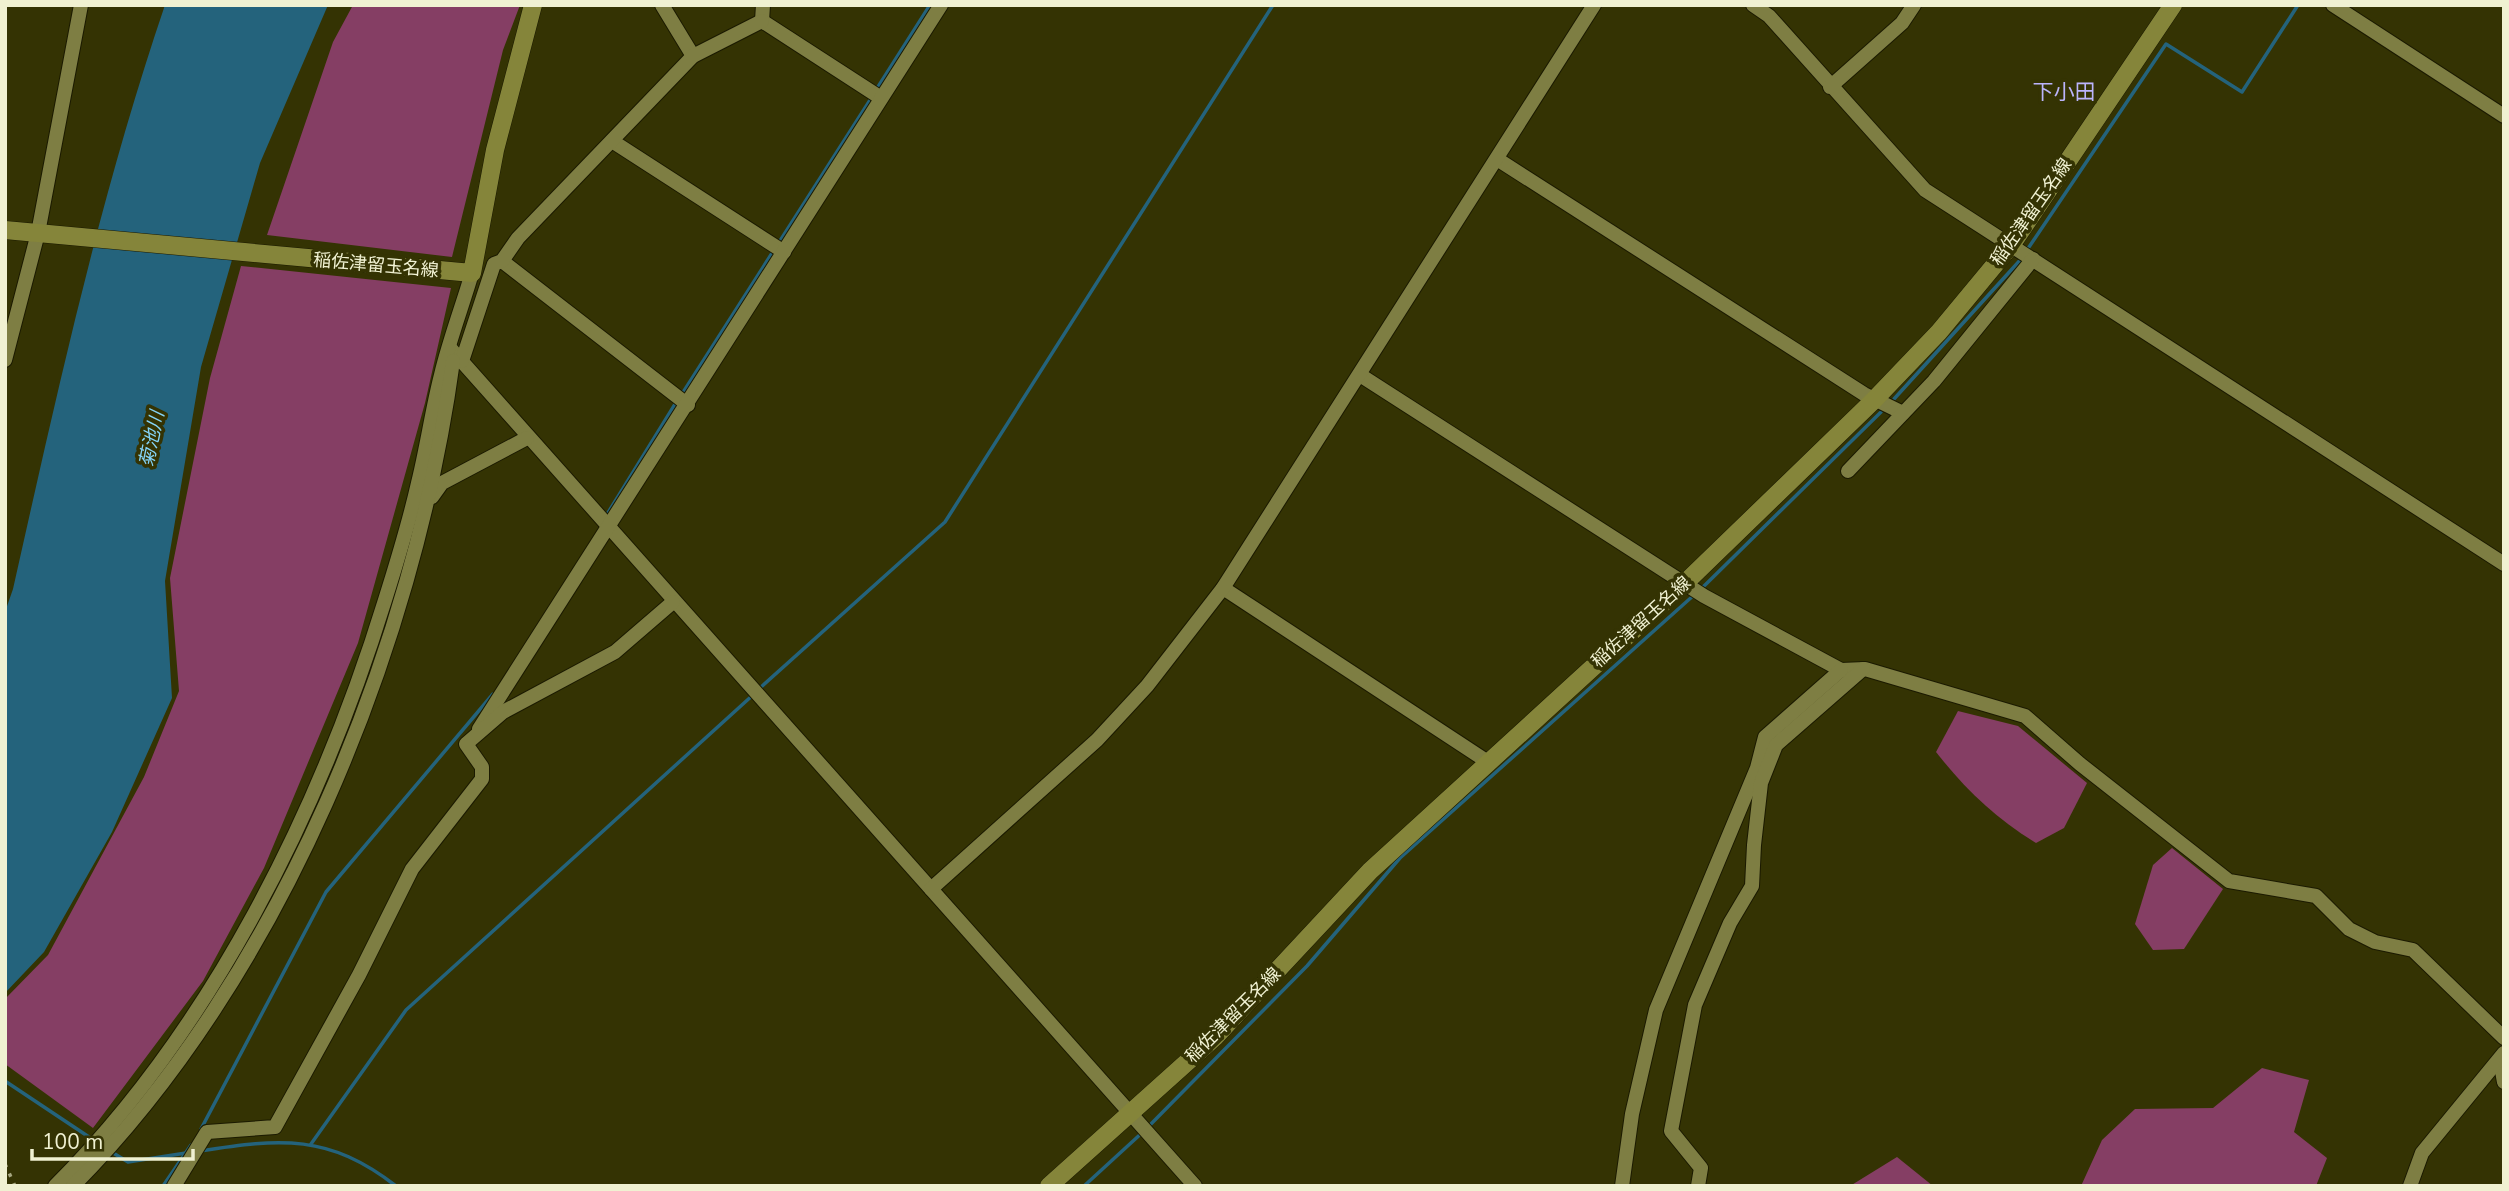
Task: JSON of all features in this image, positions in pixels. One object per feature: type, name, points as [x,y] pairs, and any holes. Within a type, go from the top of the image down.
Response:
[{"type":"main road","points":[[472,273],[495,150],[533,5]]},
{"type":"main road","name":"稲佐津留玉名線","points":[[1049,1186],[1138,1124],[1370,871],[1488,762],[1694,589],[1939,332],[2013,244],[2173,5]]},
{"type":"main road","name":"稲佐津留玉名線","points":[[5,230],[472,273]]},
{"type":"street","points":[[5,360],[43,234],[81,5]]},
{"type":"street","points":[[662,5],[694,56]]},
{"type":"street","points":[[762,21],[763,5]]},
{"type":"street","points":[[174,1186],[207,1132],[275,1127],[359,975],[412,869],[482,779],[482,767],[466,744],[480,729],[608,529],[682,400],[876,95],[941,5]]},
{"type":"street","points":[[931,889],[1097,740],[1147,686],[1223,588],[1594,5]]},
{"type":"street","points":[[1753,5],[1769,16],[1925,190],[2013,244],[2504,564]]},
{"type":"street","points":[[1830,87],[1902,23],[1914,5]]},
{"type":"street","points":[[2333,5],[2504,117]]},
{"type":"street","points":[[55,1186],[142,1086],[216,981],[260,902],[314,788],[385,601],[419,482],[441,373],[455,354],[494,264],[502,261],[519,238],[694,56],[762,21]]},
{"type":"street","points":[[762,21],[876,95]]},
{"type":"street","points":[[612,141],[778,248]]},
{"type":"street","points":[[1497,159],[1874,400],[1903,414]]},
{"type":"street","points":[[1848,471],[1934,381],[2033,259]]},
{"type":"street","points":[[502,261],[682,400]]},
{"type":"street","points":[[74,1186],[192,1044],[276,901],[348,754],[380,663],[426,505],[440,446],[472,273]]},
{"type":"street","points":[[5,323],[18,311]]},
{"type":"street","points":[[455,354],[1195,1186]]},
{"type":"street","points":[[1360,375],[1694,589],[1841,670],[1863,669],[2025,716],[2080,764],[2229,881],[2315,896],[2349,929],[2375,942],[2413,950],[2504,1038]]},
{"type":"street","points":[[426,505],[442,483],[527,438]]},
{"type":"street","points":[[1223,588],[1488,762]]},
{"type":"street","points":[[480,729],[503,712],[615,652],[673,602]]},
{"type":"street","points":[[1698,1186],[1701,1168],[1671,1131],[1695,1005],[1730,923],[1752,886],[1761,783],[1776,745],[1863,669]]},
{"type":"street","points":[[1622,1186],[1632,1114],[1657,1010],[1756,768],[1765,737],[1841,670]]},
{"type":"street","points":[[2502,1056],[2504,1082]]},
{"type":"street","points":[[2410,1186],[2422,1153],[2502,1056]]},
{"type":"shaded area","points":[[353,5],[520,5],[503,50],[452,257],[267,235],[333,42]]},
{"type":"shaded area","points":[[241,266],[451,288],[425,403],[358,643],[264,868],[203,981],[93,1128],[5,1064],[5,999],[48,955],[144,777],[179,691],[170,578],[210,378]]},
{"type":"shaded area","points":[[1958,711],[2018,726],[2087,783],[2064,828],[2036,843],[1994,813],[1958,778],[1936,752]]},
{"type":"shaded area","points":[[2172,848],[2223,889],[2184,949],[2153,950],[2135,924],[2153,865]]},
{"type":"shaded area","points":[[2262,1068],[2309,1080],[2294,1132],[2327,1158],[2316,1186],[2081,1186],[2102,1140],[2135,1109],[2213,1108]]},
{"type":"shaded area","points":[[1897,1157],[1933,1186],[1850,1186]]},
{"type":"water","name":"菊池川","points":[[165,5],[328,5],[260,163],[201,367],[165,581],[172,698],[112,832],[44,952],[5,993],[5,612],[13,589],[63,368],[100,222]]},
{"type":"waterway","points":[[876,90],[930,5]]},
{"type":"waterway","points":[[760,688],[945,522],[1273,5]]},
{"type":"waterway","points":[[2027,250],[2166,44],[2242,92],[2298,5]]},
{"type":"waterway","points":[[778,244],[872,97]]},
{"type":"waterway","points":[[682,394],[774,250]]},
{"type":"waterway","points":[[1894,399],[2023,257]]},
{"type":"waterway","points":[[606,516],[677,401]]},
{"type":"waterway","points":[[1700,590],[1881,412]]},
{"type":"waterway","points":[[1149,1126],[1307,966],[1400,858],[1694,595]]},
{"type":"waterway","points":[[201,1129],[326,892],[493,694]]},
{"type":"waterway","points":[[311,1144],[406,1010],[754,694]]},
{"type":"waterway","points":[[5,1081],[92,1139]]},
{"type":"waterway","points":[[1084,1186],[1144,1131]]},
{"type":"waterway","points":[[200,1151],[255,1144],[303,1144],[348,1157],[372,1169],[396,1186]]},
{"type":"waterway","points":[[163,1186],[191,1145]]},
{"type":"waterway","points":[[110,1151],[128,1162],[186,1153]]},
{"type":"railway","points":[[5,1164],[15,1186]]},
{"type":"district","name":"下小田","points":[[2064,92]]}]
